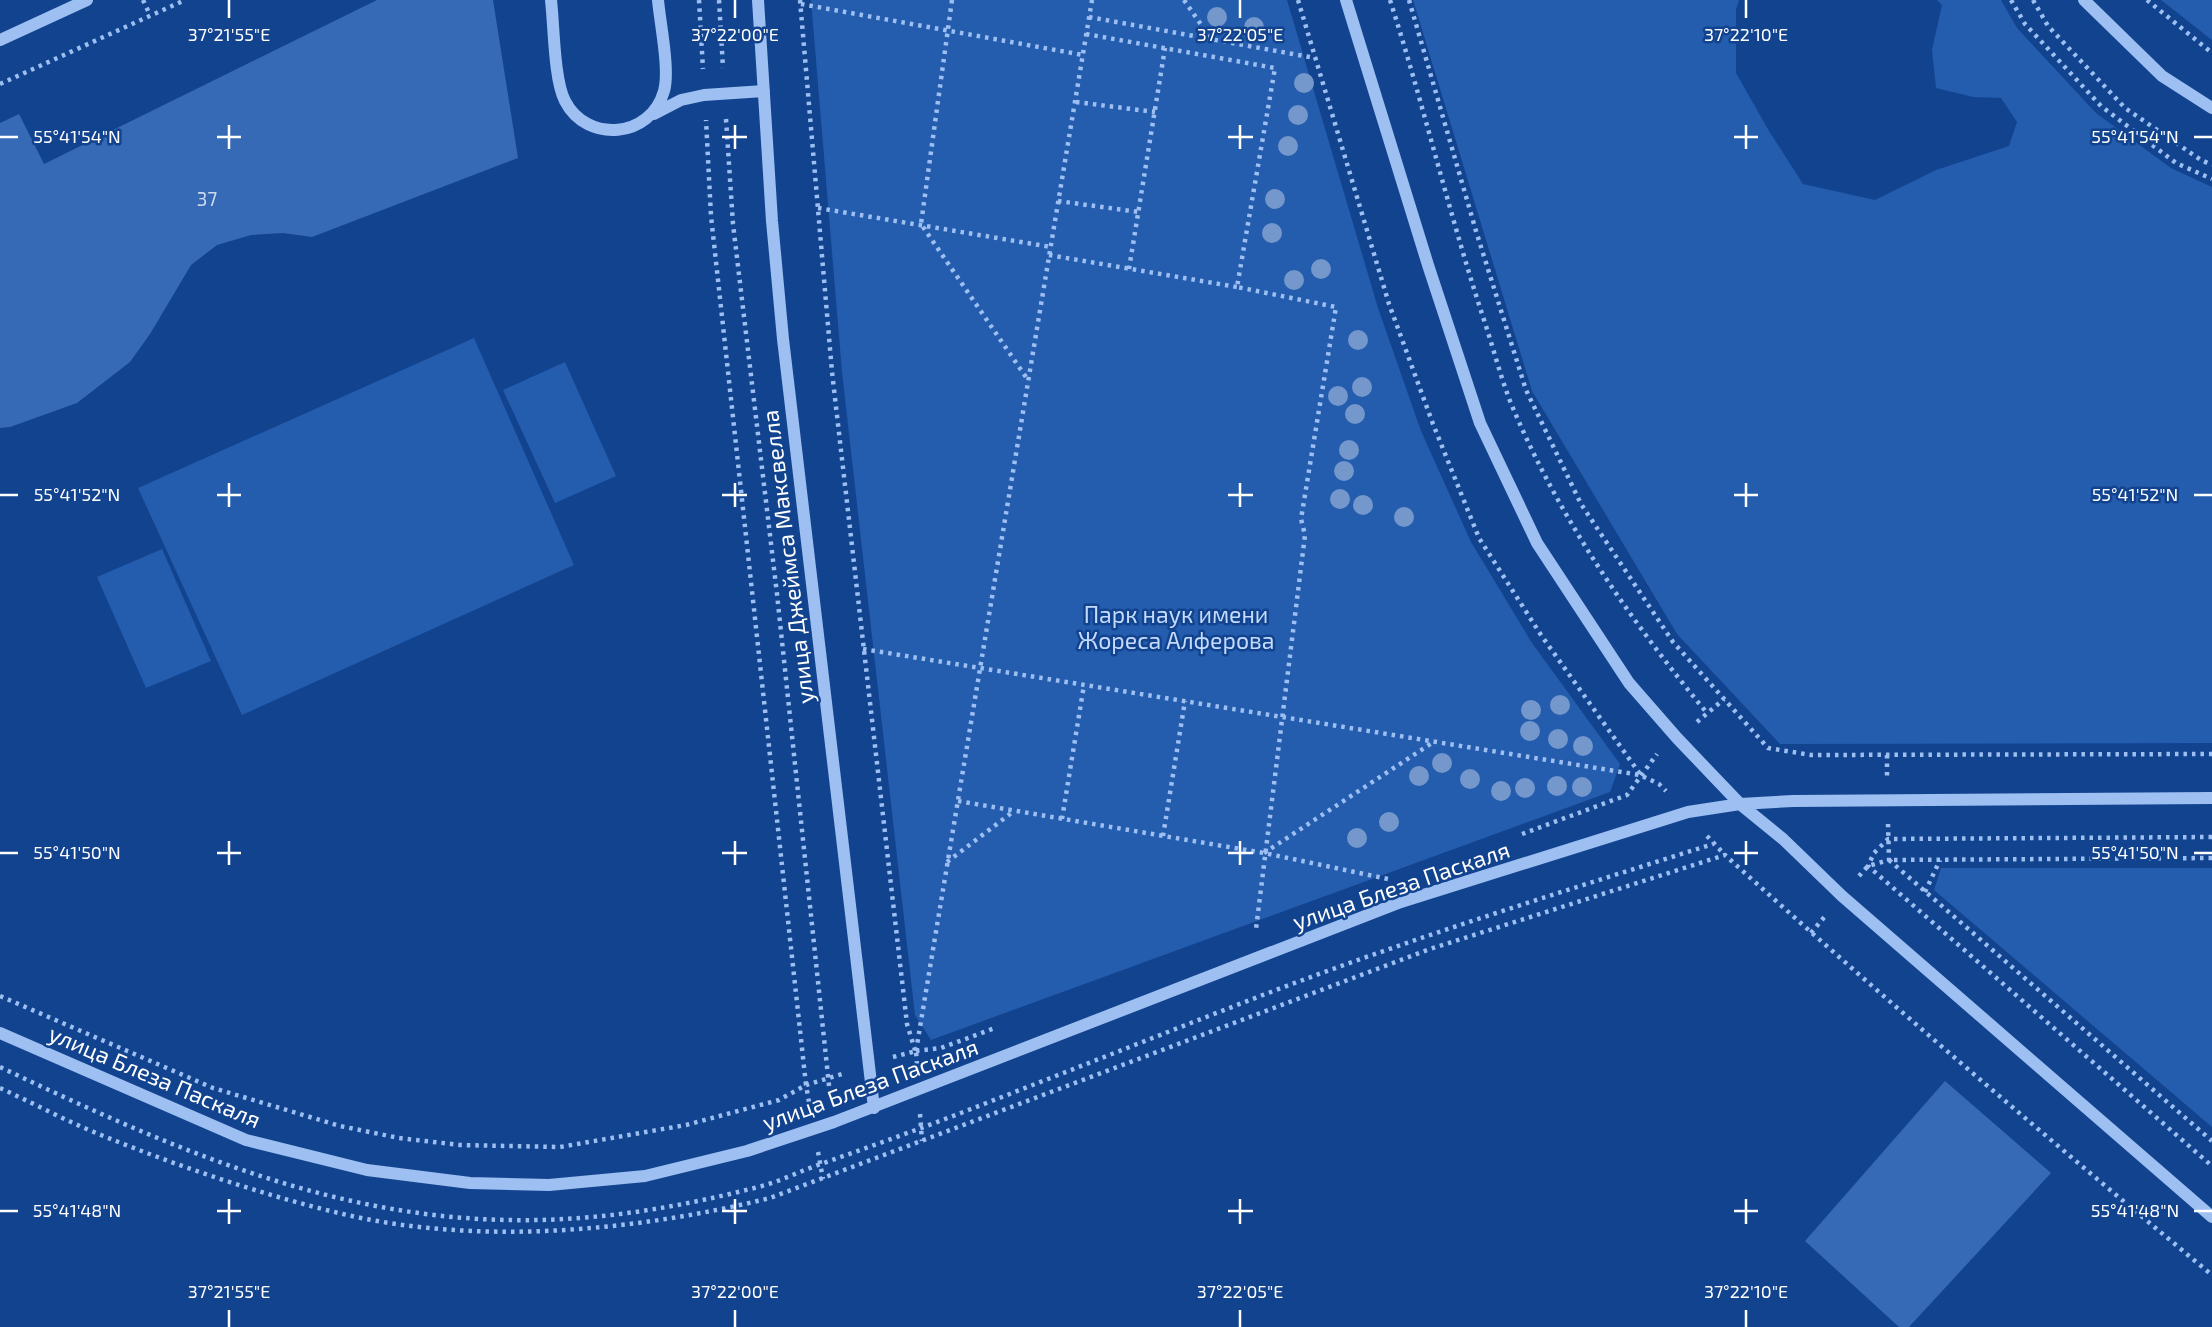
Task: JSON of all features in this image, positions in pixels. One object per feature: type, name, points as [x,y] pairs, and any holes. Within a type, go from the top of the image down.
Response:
[{"type":"street","points":[[0,40],[87,0]]},
{"type":"street","points":[[551,0],[564,100],[573,113],[586,124],[601,130],[618,131],[634,127],[681,100],[704,95],[764,91]]},
{"type":"street","points":[[648,118],[658,105],[664,89],[658,0]]},
{"type":"street","name":"улица Джеймса Максвелла","points":[[758,0],[772,221],[783,339],[874,1108]]},
{"type":"street","points":[[1346,0],[1480,423],[1537,543],[1629,683],[1740,804],[2212,1217]]},
{"type":"street","points":[[2084,0],[2162,76],[2212,108]]},
{"type":"street","name":"улица Блеза Паскаля","points":[[0,1033],[246,1140],[367,1170],[470,1183],[549,1185],[645,1176],[747,1151],[834,1122],[1401,902],[1688,812],[1740,804],[1887,799],[2212,798]]},
{"type":"path","points":[[143,0],[150,15]]},
{"type":"path","points":[[0,84],[185,0]]},
{"type":"path","points":[[0,996],[214,1088],[340,1126],[399,1138],[460,1145],[560,1147],[686,1125],[779,1100],[806,1086],[711,216],[699,0]]},
{"type":"path","points":[[719,0],[733,224],[777,594],[823,1040],[840,1158],[1413,939],[1713,844]]},
{"type":"path","points":[[951,0],[921,224],[1028,381]]},
{"type":"path","points":[[1083,55],[801,2],[832,372],[907,1024],[916,1051],[947,862],[958,800],[1051,247],[1058,201],[1083,55],[1092,0]]},
{"type":"path","points":[[1184,0],[1211,39]]},
{"type":"path","points":[[1390,0],[1410,62],[1459,244],[1510,400],[1564,512],[1658,655],[1707,713]]},
{"type":"path","points":[[1409,0],[1476,231],[1526,390],[1581,504],[1673,642],[1768,748],[1811,755],[2212,754]]},
{"type":"path","points":[[2011,0],[2025,24],[2101,106],[2176,163],[2212,179]]},
{"type":"path","points":[[2033,0],[2048,26],[2125,107],[2201,160],[2212,164]]},
{"type":"path","points":[[2147,0],[2212,53]]},
{"type":"path","points":[[1089,17],[1315,58]]},
{"type":"path","points":[[1086,34],[1275,68],[1237,287]]},
{"type":"path","points":[[1129,269],[1165,48]]},
{"type":"path","points":[[1075,102],[1154,112]]},
{"type":"path","points":[[1058,201],[1139,212]]},
{"type":"path","points":[[818,208],[1051,247]]},
{"type":"path","points":[[1049,255],[1336,307],[1301,519],[1304,535],[1256,932]]},
{"type":"path","points":[[863,649],[1640,775]]},
{"type":"path","points":[[1062,819],[1084,684]]},
{"type":"path","points":[[1163,836],[1185,701]]},
{"type":"path","points":[[1264,853],[1435,741]]},
{"type":"path","points":[[1887,755],[1888,860],[2212,1141]]},
{"type":"path","points":[[958,800],[1264,853],[1396,880]]},
{"type":"path","points":[[947,862],[1015,811]]},
{"type":"path","points":[[1811,933],[1888,839],[2212,837]]},
{"type":"path","points":[[0,1087],[104,1137],[229,1181],[346,1215],[417,1226],[506,1232],[651,1222],[770,1198],[1430,949],[1725,855],[2045,1136],[2212,1275]]},
{"type":"path","points":[[1868,866],[1888,860],[2212,858]]},
{"type":"path","points":[[1925,892],[1940,860]]},
{"type":"path","points":[[1868,866],[2212,1166]]},
{"type":"green space","name":"Парк наук имени Жореса Алферова","points":[[811,0],[1287,0],[1378,308],[1421,431],[1471,542],[1532,643],[1620,764],[1610,792],[931,1040],[915,1015],[842,372]]},
{"type":"green space","points":[[1413,0],[1739,0],[1736,10],[1736,73],[1803,184],[1875,200],[1936,170],[2009,146],[2017,122],[2001,98],[1973,97],[1936,88],[1932,50],[1942,5],[1937,0],[2001,0],[2017,28],[2096,113],[2171,168],[2212,187],[2212,743],[1780,744],[1677,634],[1532,391]]},
{"type":"green space","points":[[2161,0],[2212,0],[2212,40]]},
{"type":"green space","points":[[474,338],[574,565],[242,715],[138,488]]},
{"type":"green space","points":[[565,362],[616,476],[555,503],[503,390]]},
{"type":"green space","points":[[162,549],[211,661],[146,688],[97,577]]},
{"type":"green space","points":[[1941,868],[2212,868],[2212,1127],[1934,890]]},
{"type":"building","points":[[377,0],[493,0],[518,158],[312,237],[283,233],[251,235],[217,245],[191,265],[130,362],[77,403],[10,427],[0,428],[0,123],[19,114],[44,164]]},
{"type":"building","points":[[1945,1081],[2051,1173],[1909,1327],[1899,1327],[1805,1241]]}]
